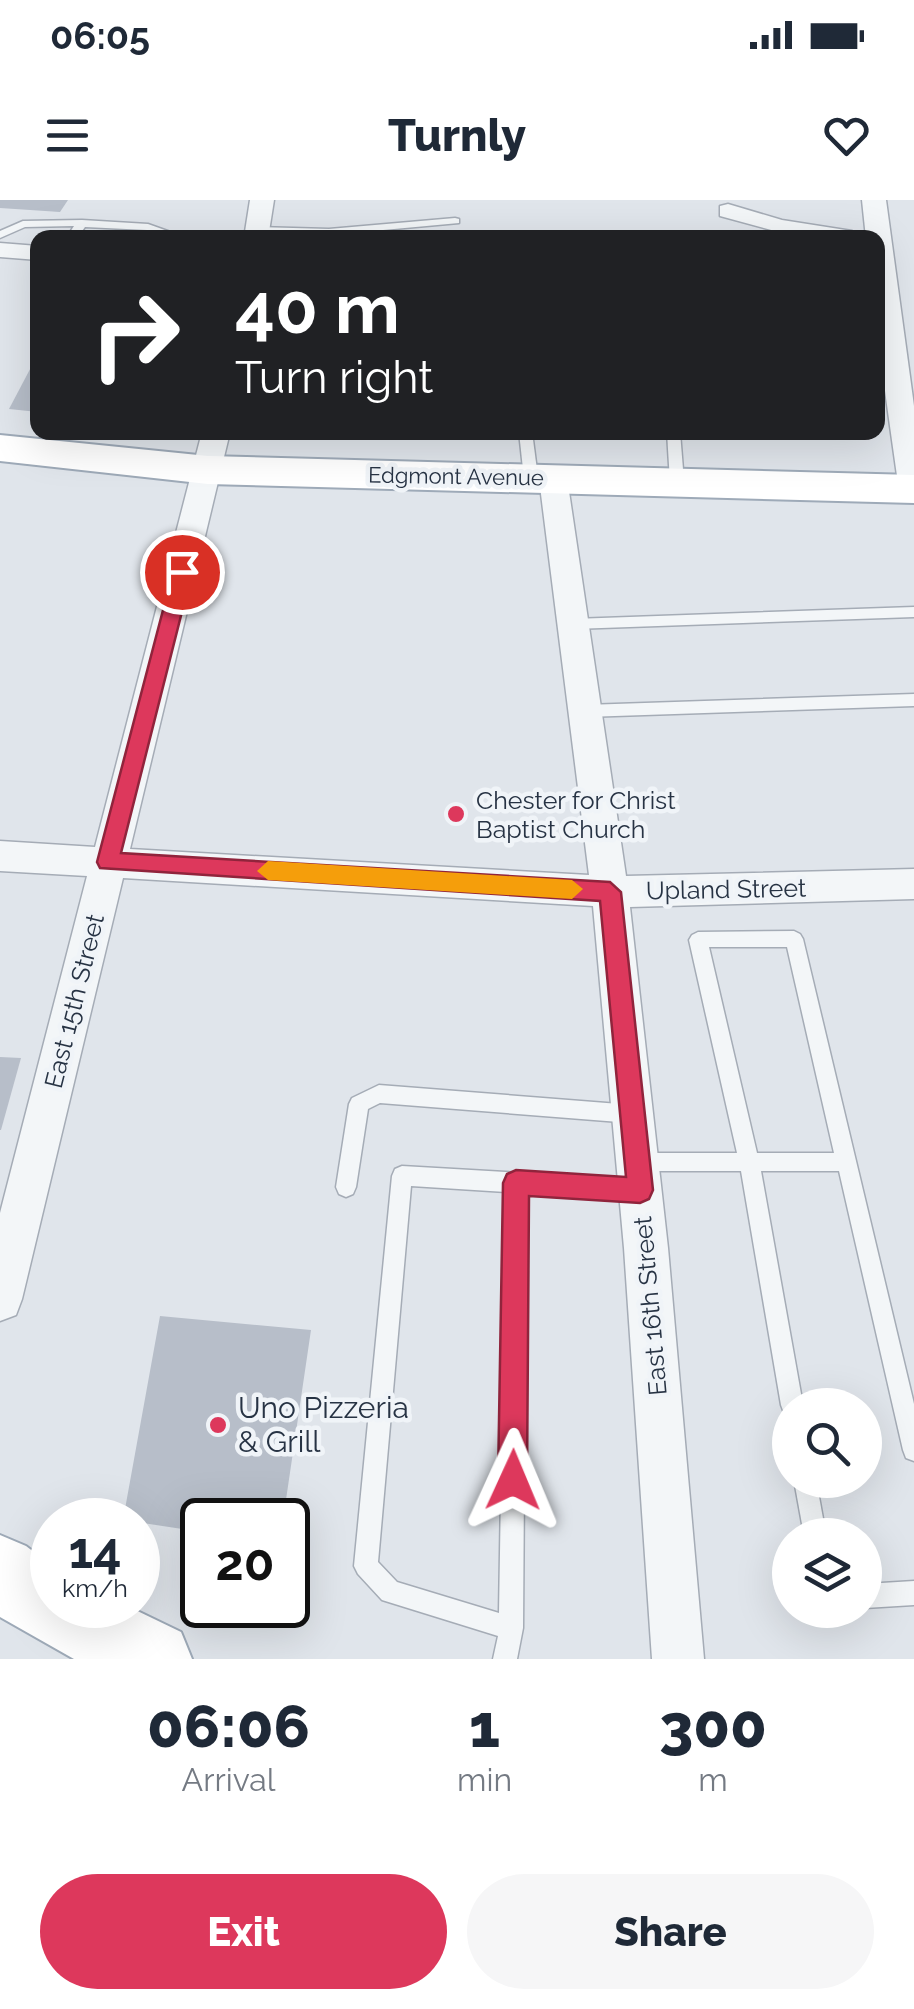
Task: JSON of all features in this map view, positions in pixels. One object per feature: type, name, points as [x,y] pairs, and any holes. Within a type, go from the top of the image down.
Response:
[{"type":"main road","name":"Edgmont Avenue","points":[[0,448],[212,451],[542,478],[914,489]]},
{"type":"main road","points":[[0,1572],[43,1604],[154,1659]]},
{"type":"street","points":[[257,230],[262,200]]},
{"type":"street","points":[[874,200],[878,230]]},
{"type":"street","points":[[728,211],[798,230]]},
{"type":"street","points":[[0,250],[30,252]]},
{"type":"street","points":[[914,269],[885,269],[903,362],[914,489]]},
{"type":"street","name":"East 15th Street","points":[[0,1299],[212,451]]},
{"type":"street","name":"East 16th Street","points":[[542,478],[573,624],[610,892],[678,1659]]},
{"type":"street","name":"Upland Street","points":[[0,856],[610,892],[914,884]]},
{"type":"lane","points":[[352,230],[455,221]]},
{"type":"lane","points":[[76,230],[82,222]]},
{"type":"lane","points":[[0,235],[23,224],[82,222],[157,230]]},
{"type":"lane","points":[[528,440],[542,478]]},
{"type":"lane","points":[[674,440],[677,482]]},
{"type":"lane","points":[[573,624],[914,612]]},
{"type":"lane","points":[[585,711],[914,700]]},
{"type":"lane","points":[[789,1388],[748,1162],[698,940],[794,939],[914,1450]]},
{"type":"lane","points":[[346,1187],[359,1104],[379,1094],[632,1114]]},
{"type":"lane","points":[[511,1628],[390,1592],[366,1566],[402,1176],[516,1183],[638,1176],[748,1162],[846,1162]]},
{"type":"lane","points":[[505,1659],[511,1628],[516,1183]]},
{"type":"lane","points":[[882,1595],[914,1593]]},
{"type":"building","points":[[0,200],[68,200],[60,212],[0,208]]},
{"type":"building","points":[[30,369],[30,411],[9,409]]},
{"type":"building","points":[[0,1057],[21,1058],[1,1130],[0,1130]]},
{"type":"building","name":"Uno Pizzeria & Grill","points":[[160,1316],[311,1330],[286,1498],[180,1498],[180,1529],[160,1526],[160,1498],[127,1498]]},
{"type":"slow traffic","points":[[268,871],[572,889]]},
{"type":"place","name":"Chester for Christ Baptist Church","points":[[456,814]]},
{"type":"place","name":"Uno Pizzeria & Grill","points":[[218,1425]]},
{"type":"route","points":[[182,572],[108,862],[610,892],[640,1190],[516,1183],[513,1480]]}]
